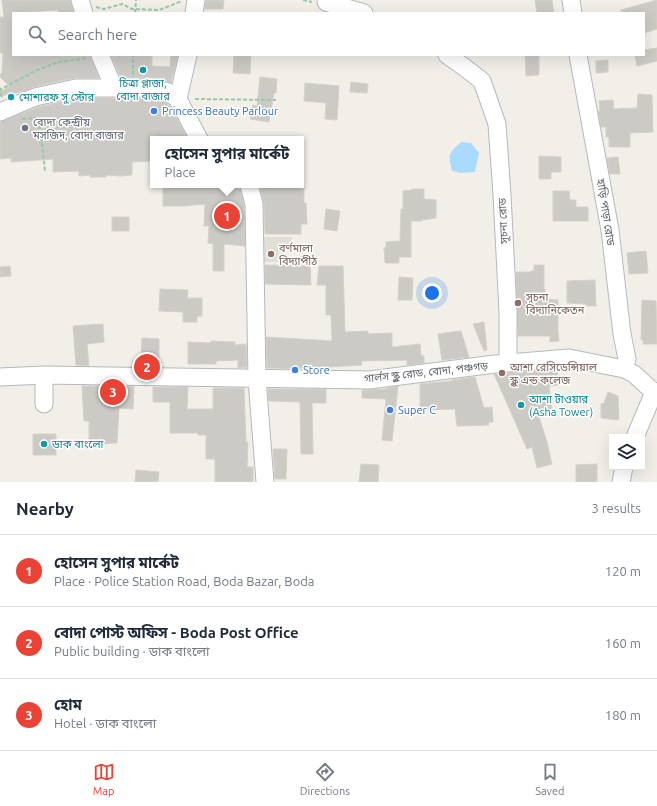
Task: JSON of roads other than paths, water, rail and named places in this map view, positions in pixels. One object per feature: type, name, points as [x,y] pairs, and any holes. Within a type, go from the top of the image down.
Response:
[{"type":"street","points":[[194,12],[196,0]]},
{"type":"street","points":[[328,0],[326,2],[361,12]]},
{"type":"street","points":[[571,0],[573,12]]},
{"type":"street","points":[[100,56],[114,88]]},
{"type":"street","points":[[178,99],[188,56]]},
{"type":"street","name":"সূচনা রোড","points":[[448,56],[482,81],[497,124],[508,312],[508,363]]},
{"type":"street","name":"হাড়ি পাড়া রোড","points":[[578,56],[610,230],[622,334],[627,359],[624,369]]},
{"type":"street","points":[[5,109],[35,97],[76,88],[153,88],[168,92],[178,99],[197,136]]},
{"type":"street","points":[[250,188],[254,204],[257,377],[265,482]]},
{"type":"street","name":"গার্লস স্কুল রোড, বোদা, পঞ্চগড়","points":[[0,377],[44,375],[257,377],[369,380],[508,363],[569,358],[624,369],[634,374],[655,394]]},
{"type":"street","points":[[44,375],[44,404]]},
{"type":"street","points":[[636,434],[655,394]]},
{"type":"street","points":[[621,482],[623,470]]},
{"type":"water","points":[[461,142],[471,143],[479,153],[475,172],[461,173],[452,171],[450,155]]},
{"type":"place","name":"চিত্রা প্লাজা, বোদা বাজার","points":[[143,70]]},
{"type":"place","name":"মোশারফ সু স্টোর","points":[[11,97]]},
{"type":"place","name":"Princess Beauty Parlour","points":[[154,111]]},
{"type":"place","name":"বোদা কেন্দ্রীয় মসজিদ, বোদা বাজার","points":[[25,128]]},
{"type":"place","name":"হোসেন সুপার মার্কেট","points":[[227,216]]},
{"type":"place","name":"বর্ণমালা বিদ্যাপীঠ","points":[[271,254]]},
{"type":"place","name":"সূচনা বিদ্যানিকেতন","points":[[518,303]]},
{"type":"place","name":"বোদা পোস্ট অফিস - Boda Post Office","points":[[147,367]]},
{"type":"place","name":"Store","points":[[295,370]]},
{"type":"place","name":"আশা রেসিডেন্সিয়াল স্কুল এন্ড কলেজ","points":[[502,373]]},
{"type":"place","name":"হোম","points":[[113,392]]},
{"type":"place","name":"আশা টাওয়ার (Asha Tower)","points":[[521,405]]},
{"type":"place","name":"Super C","points":[[390,410]]},
{"type":"place","name":"ডাক বাংলো","points":[[44,444]]}]
